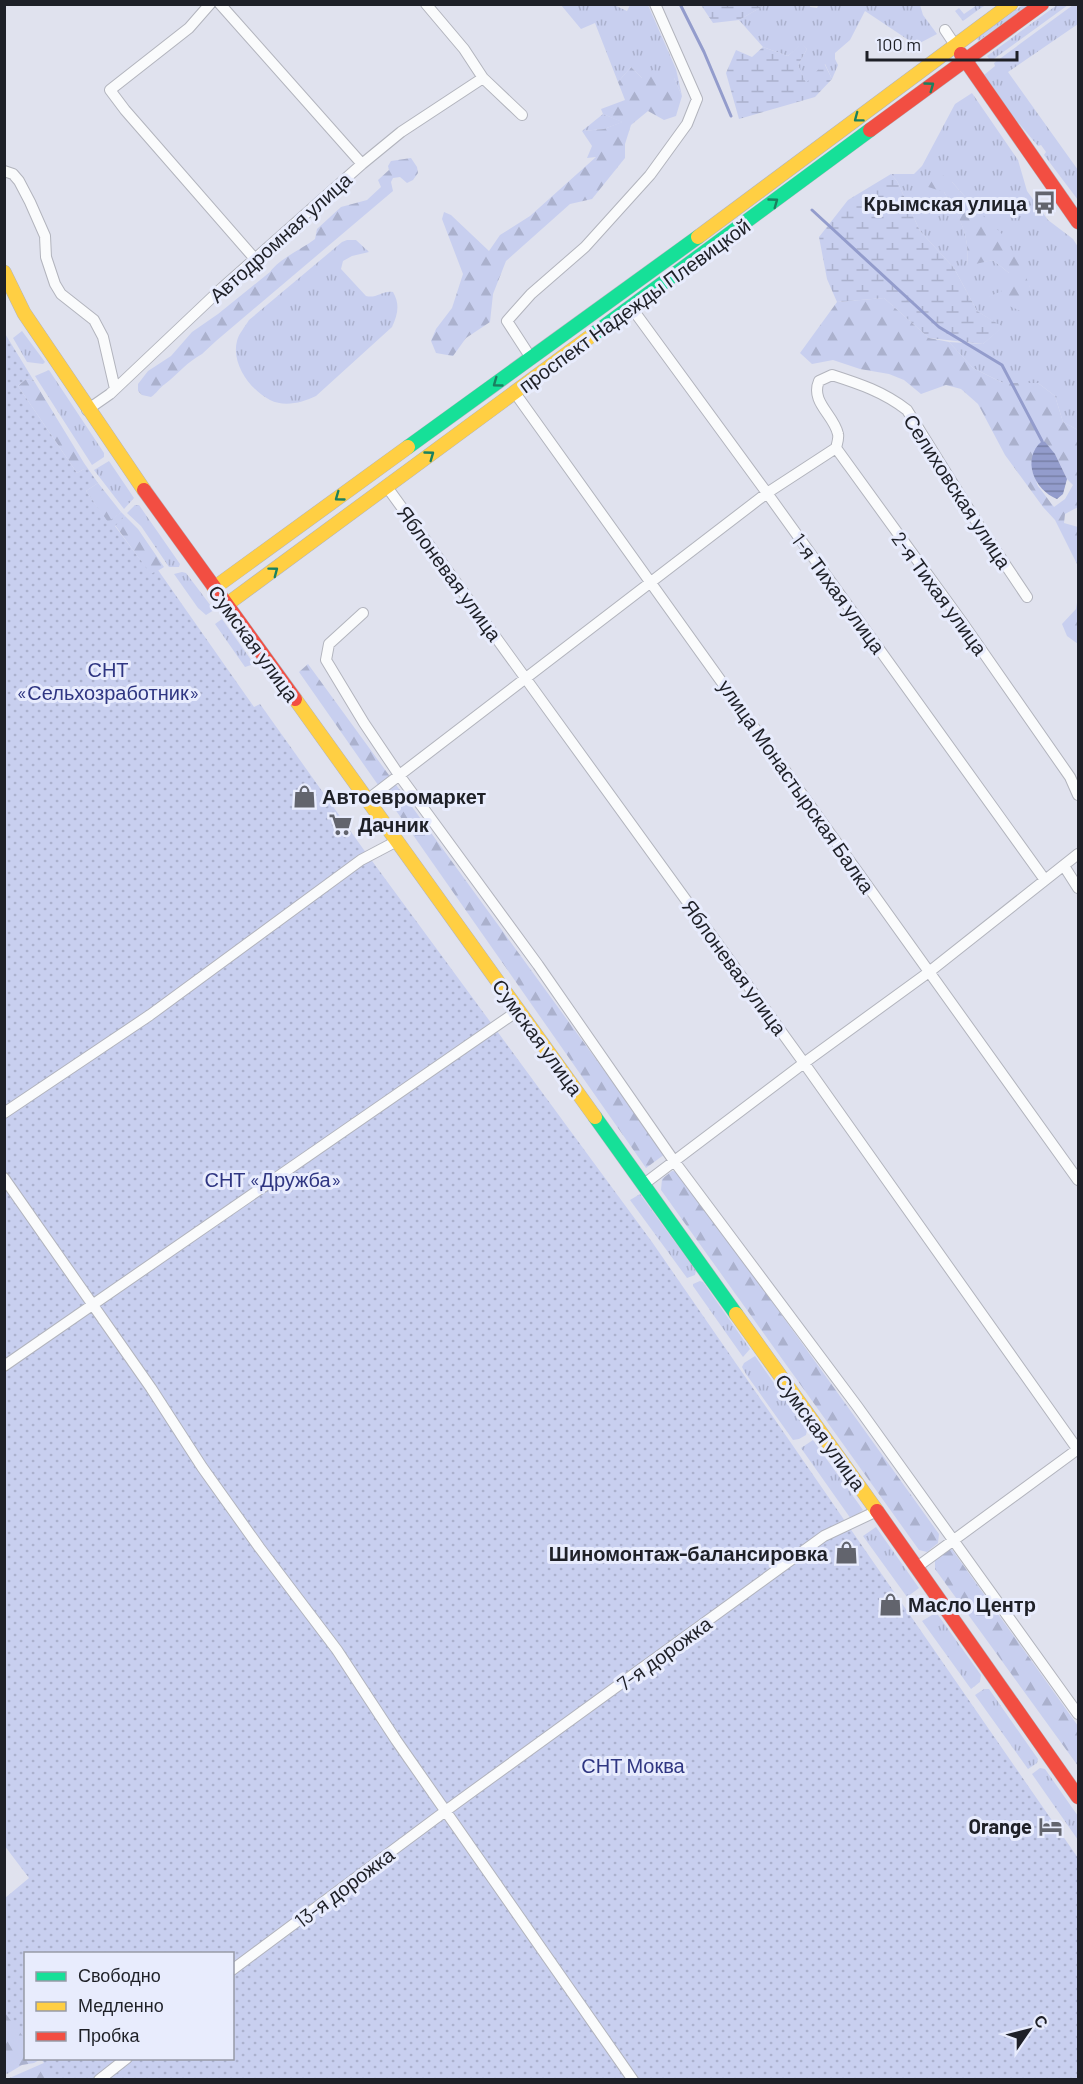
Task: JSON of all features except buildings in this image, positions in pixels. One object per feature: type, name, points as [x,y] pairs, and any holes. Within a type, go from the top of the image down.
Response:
[{"type":"main road","name":"проспект Надежды Плевицкой","points":[[214,588],[760,192],[1011,4]]},
{"type":"main road","name":"проспект Надежды Плевицкой","points":[[226,605],[1042,4]]},
{"type":"main road","points":[[955,45],[1078,222]]},
{"type":"main road","name":"Сумская улица","points":[[4,273],[24,313],[87,410],[644,1184],[1078,1797]]},
{"type":"street","points":[[210,4],[189,28],[110,90],[255,259]]},
{"type":"street","points":[[220,4],[362,164]]},
{"type":"street","points":[[426,4],[464,49],[483,78],[522,115]]},
{"type":"street","points":[[531,358],[507,321],[531,294],[585,247],[650,176],[687,124],[697,99],[655,4]]},
{"type":"street","points":[[945,30],[955,45]]},
{"type":"street","name":"Автодромная улица","points":[[87,410],[114,389],[362,164],[402,132],[483,78]]},
{"type":"street","points":[[4,171],[13,174],[19,181],[30,202],[45,236],[46,257],[61,294],[94,320],[103,338],[114,389]]},
{"type":"street","name":"1-я Тихая улица","points":[[632,307],[1045,880]]},
{"type":"street","name":"Селиховская улица","points":[[816,386],[819,381],[832,375],[871,387],[908,410],[978,524],[1027,597]]},
{"type":"street","name":"2-я Тихая улица","points":[[816,386],[818,399],[838,434],[836,448],[962,622],[1070,777],[1078,795]]},
{"type":"street","name":"улица Монастырская Балка","points":[[515,393],[1078,1180]]},
{"type":"street","points":[[368,800],[767,493],[836,448]]},
{"type":"street","name":"Яблоневая улица","points":[[387,487],[804,1063],[1078,1450]]},
{"type":"street","name":"Сумская улица","points":[[363,613],[329,644],[326,660],[364,723],[399,775],[538,965],[674,1161],[857,1407],[1078,1714]]},
{"type":"street","points":[[4,1113],[150,1015],[361,860],[397,841]]},
{"type":"street","points":[[644,1184],[929,972],[1078,854]]},
{"type":"street","points":[[1064,866],[1078,888]]},
{"type":"street","points":[[4,1366],[519,1010]]},
{"type":"street","points":[[4,1178],[175,1423],[202,1467],[337,1650],[396,1740],[633,2079]]},
{"type":"street","points":[[917,1567],[1078,1450]]},
{"type":"street","name":"7-я дорожка","points":[[455,1804],[824,1536],[877,1511]]},
{"type":"street","name":"13-я дорожка","points":[[234,1969],[455,1804]]},
{"type":"street","points":[[99,2079],[124,2060]]},
{"type":"green space","points":[[819,4],[920,5],[923,15],[937,34],[916,45],[865,11],[850,40],[835,53],[838,65],[832,79],[825,64],[806,84],[798,65],[807,49],[802,44],[788,56],[763,47],[739,20],[765,5],[810,5],[810,7],[817,8]]},
{"type":"green space","points":[[561,5],[614,5],[627,11],[630,5],[648,5],[676,69],[682,96],[674,78],[642,78],[631,67],[618,82],[595,23],[581,29]]},
{"type":"green space","points":[[701,5],[765,5],[739,20],[713,23]]},
{"type":"green space","points":[[977,5],[985,5],[963,21],[955,11],[959,8],[964,14]]},
{"type":"green space","points":[[1023,5],[1029,5],[978,41],[977,38]]},
{"type":"green space","points":[[1057,5],[1068,5],[991,61],[987,56]]},
{"type":"green space","points":[[1073,5],[1078,5],[1078,24],[1008,72],[1078,170],[1078,200],[1044,155],[1046,152],[1041,145],[1038,146],[1011,114],[984,75],[995,66],[994,63]]},
{"type":"green space","points":[[802,43],[807,49],[798,65],[806,83],[824,63],[832,79],[815,97],[739,119],[726,73],[736,50],[752,57],[763,47],[788,56]]},
{"type":"green space","points":[[631,67],[642,78],[653,70],[674,78],[682,96],[676,116],[664,120],[648,111],[631,125],[625,144],[625,158],[592,199],[570,204],[506,261],[493,294],[490,322],[466,338],[453,356],[436,353],[431,341],[436,329],[452,308],[463,274],[442,219],[444,212],[451,215],[489,251],[500,235],[530,216],[596,157],[587,158],[592,146],[582,131],[604,129],[622,122],[603,114],[601,109],[625,100],[618,82]]},
{"type":"green space","points":[[972,93],[1018,160],[1027,191],[1048,220],[1073,239],[1078,247],[1078,430],[1063,422],[1055,396],[1038,383],[1003,383],[973,368],[949,342],[983,344],[1002,327],[977,311],[954,268],[920,231],[897,181],[891,174],[914,174],[922,166],[955,104]],"holes":[[[952,182],[976,209],[1030,287],[989,297],[1009,289],[1009,273],[993,260],[967,265],[967,244],[963,227],[944,192]]]},
{"type":"green space","points":[[603,114],[623,122],[604,129],[582,131]]},
{"type":"green space","points":[[411,158],[418,173],[413,180],[407,183],[400,177],[393,178],[391,182],[393,191],[151,397],[142,395],[138,391],[138,384],[148,371],[171,356],[192,332],[218,314],[279,263],[315,239],[317,229],[341,207],[367,200],[381,187],[378,180],[389,170],[388,166],[391,161]]},
{"type":"green space","points":[[940,173],[952,182],[1003,235],[1030,287],[1021,311],[988,297],[1009,288],[1009,273],[993,260],[967,266],[967,244],[959,219],[944,192],[925,186],[921,177]]},
{"type":"green space","points":[[891,174],[897,181],[920,231],[954,268],[977,311],[1003,327],[983,344],[929,338],[884,298],[837,302],[827,279],[819,237],[848,200]]},
{"type":"green space","points":[[347,240],[356,240],[369,252],[343,261],[341,269],[366,296],[393,292],[397,301],[397,309],[392,327],[316,396],[293,403],[270,400],[249,383],[240,367],[236,349],[239,335],[249,320]]},
{"type":"green space","points":[[884,298],[929,338],[949,342],[973,368],[1003,383],[1038,383],[1055,396],[1063,422],[1078,430],[1078,507],[1065,514],[1064,523],[1078,527],[1078,566],[1055,520],[1005,455],[978,404],[961,389],[946,385],[921,394],[904,380],[889,374],[860,369],[833,360],[812,364],[800,353],[837,302]],"holes":[[[1055,454],[1067,479],[1073,485],[1065,499],[1054,507],[1038,486],[1032,470]]]},
{"type":"green space","points":[[22,331],[45,362],[43,364],[27,362],[13,338]]},
{"type":"green space","points":[[4,332],[34,381],[26,379],[18,386],[77,473],[84,469],[84,463],[98,483],[86,491],[108,522],[121,512],[125,516],[115,526],[151,574],[158,570],[254,707],[260,704],[364,850],[652,1242],[1078,1858],[1078,2079],[57,2080],[42,2060],[234,2060],[234,1952],[24,1952],[24,2038],[5,2013],[5,1898],[29,1878],[4,1845]]},
{"type":"green space","points":[[49,370],[104,453],[104,457],[92,465],[35,376]]},
{"type":"green space","points":[[26,379],[34,381],[84,463],[84,469],[77,473],[18,386]]},
{"type":"green space","points":[[109,461],[134,498],[124,509],[94,470]]},
{"type":"green space","points":[[98,483],[121,512],[108,523],[86,491]]},
{"type":"green space","points":[[135,505],[139,505],[180,564],[179,567],[169,567],[141,526],[127,513]]},
{"type":"green space","points":[[125,516],[138,529],[164,567],[151,575],[115,525]]},
{"type":"green space","points":[[186,573],[214,610],[206,615],[198,608],[174,574]]},
{"type":"green space","points":[[1078,596],[1078,644],[1067,636],[1062,624],[1076,609]]},
{"type":"green space","points":[[222,619],[254,664],[245,667],[215,624]]},
{"type":"green space","points":[[308,664],[665,1154],[646,1168],[299,672]]},
{"type":"green space","points":[[672,1171],[679,1172],[939,1534],[938,1543],[927,1552],[919,1550],[661,1190],[662,1179]]},
{"type":"green space","points":[[640,1194],[696,1271],[695,1275],[687,1278],[630,1200]]},
{"type":"green space","points":[[700,1281],[703,1282],[750,1349],[743,1357],[693,1286]]},
{"type":"green space","points":[[755,1356],[807,1430],[806,1435],[793,1440],[746,1374],[742,1367],[744,1363]]},
{"type":"green space","points":[[813,1440],[863,1510],[851,1519],[801,1448]]},
{"type":"green space","points":[[876,1527],[919,1588],[907,1597],[863,1536]]},
{"type":"green space","points":[[951,1548],[1078,1726],[1078,1766],[935,1569],[935,1560]]},
{"type":"green space","points":[[932,1615],[938,1615],[981,1675],[980,1682],[971,1689],[922,1621]]},
{"type":"green space","points":[[984,1689],[989,1689],[1038,1759],[1037,1763],[1028,1769],[975,1695]]},
{"type":"green space","points":[[1040,1768],[1045,1769],[1078,1816],[1078,1840],[1032,1774]]},
{"type":"green space","points":[[5,1977],[24,2002],[24,2060],[39,2060],[22,2065],[7,2074],[5,2072]]},
{"type":"green space","points":[[46,2062],[71,2080],[5,2080]]},
{"type":"shaded area","points":[[1042,441],[1055,454],[1067,479],[1063,494],[1057,499],[1042,489],[1033,473],[1032,456]]},
{"type":"waterway","points":[[680,4],[704,52],[731,116]]},
{"type":"waterway","points":[[812,210],[939,327],[1002,365],[1042,441]]},
{"type":"traffic: fast","points":[[591,336],[870,130]]},
{"type":"traffic: fast","points":[[408,447],[698,237]]},
{"type":"traffic: fast","points":[[595,1117],[736,1314]]},
{"type":"traffic: slow","points":[[698,237],[1011,4]]},
{"type":"traffic: slow","points":[[4,272],[24,313],[144,490]]},
{"type":"traffic: slow","points":[[226,605],[591,336]]},
{"type":"traffic: slow","points":[[214,588],[408,447]]},
{"type":"traffic: slow","points":[[295,699],[595,1117]]},
{"type":"traffic: slow","points":[[736,1314],[877,1511]]},
{"type":"traffic: jam","points":[[870,130],[1042,4]]},
{"type":"traffic: jam","points":[[961,54],[1078,222]]},
{"type":"traffic: jam","points":[[144,490],[295,699]]},
{"type":"traffic: jam","points":[[877,1511],[1078,1797]]},
{"type":"place","name":"Крымская улица","points":[[1045,203]]},
{"type":"place","name":"Автоевромаркет","points":[[304,796]]},
{"type":"place","name":"Дачник","points":[[340,824]]},
{"type":"place","name":"Шиномонтаж-балансировка","points":[[846,1553]]},
{"type":"place","name":"Масло Центр","points":[[890,1604]]},
{"type":"place","name":"Orange","points":[[1050,1826]]},
{"type":"park label","name":"СНТ «Сельхозработник»","points":[[108,680]]},
{"type":"park label","name":"СНТ «Дружба»","points":[[273,1179]]},
{"type":"park label","name":"СНТ Моква","points":[[633,1765]]}]
